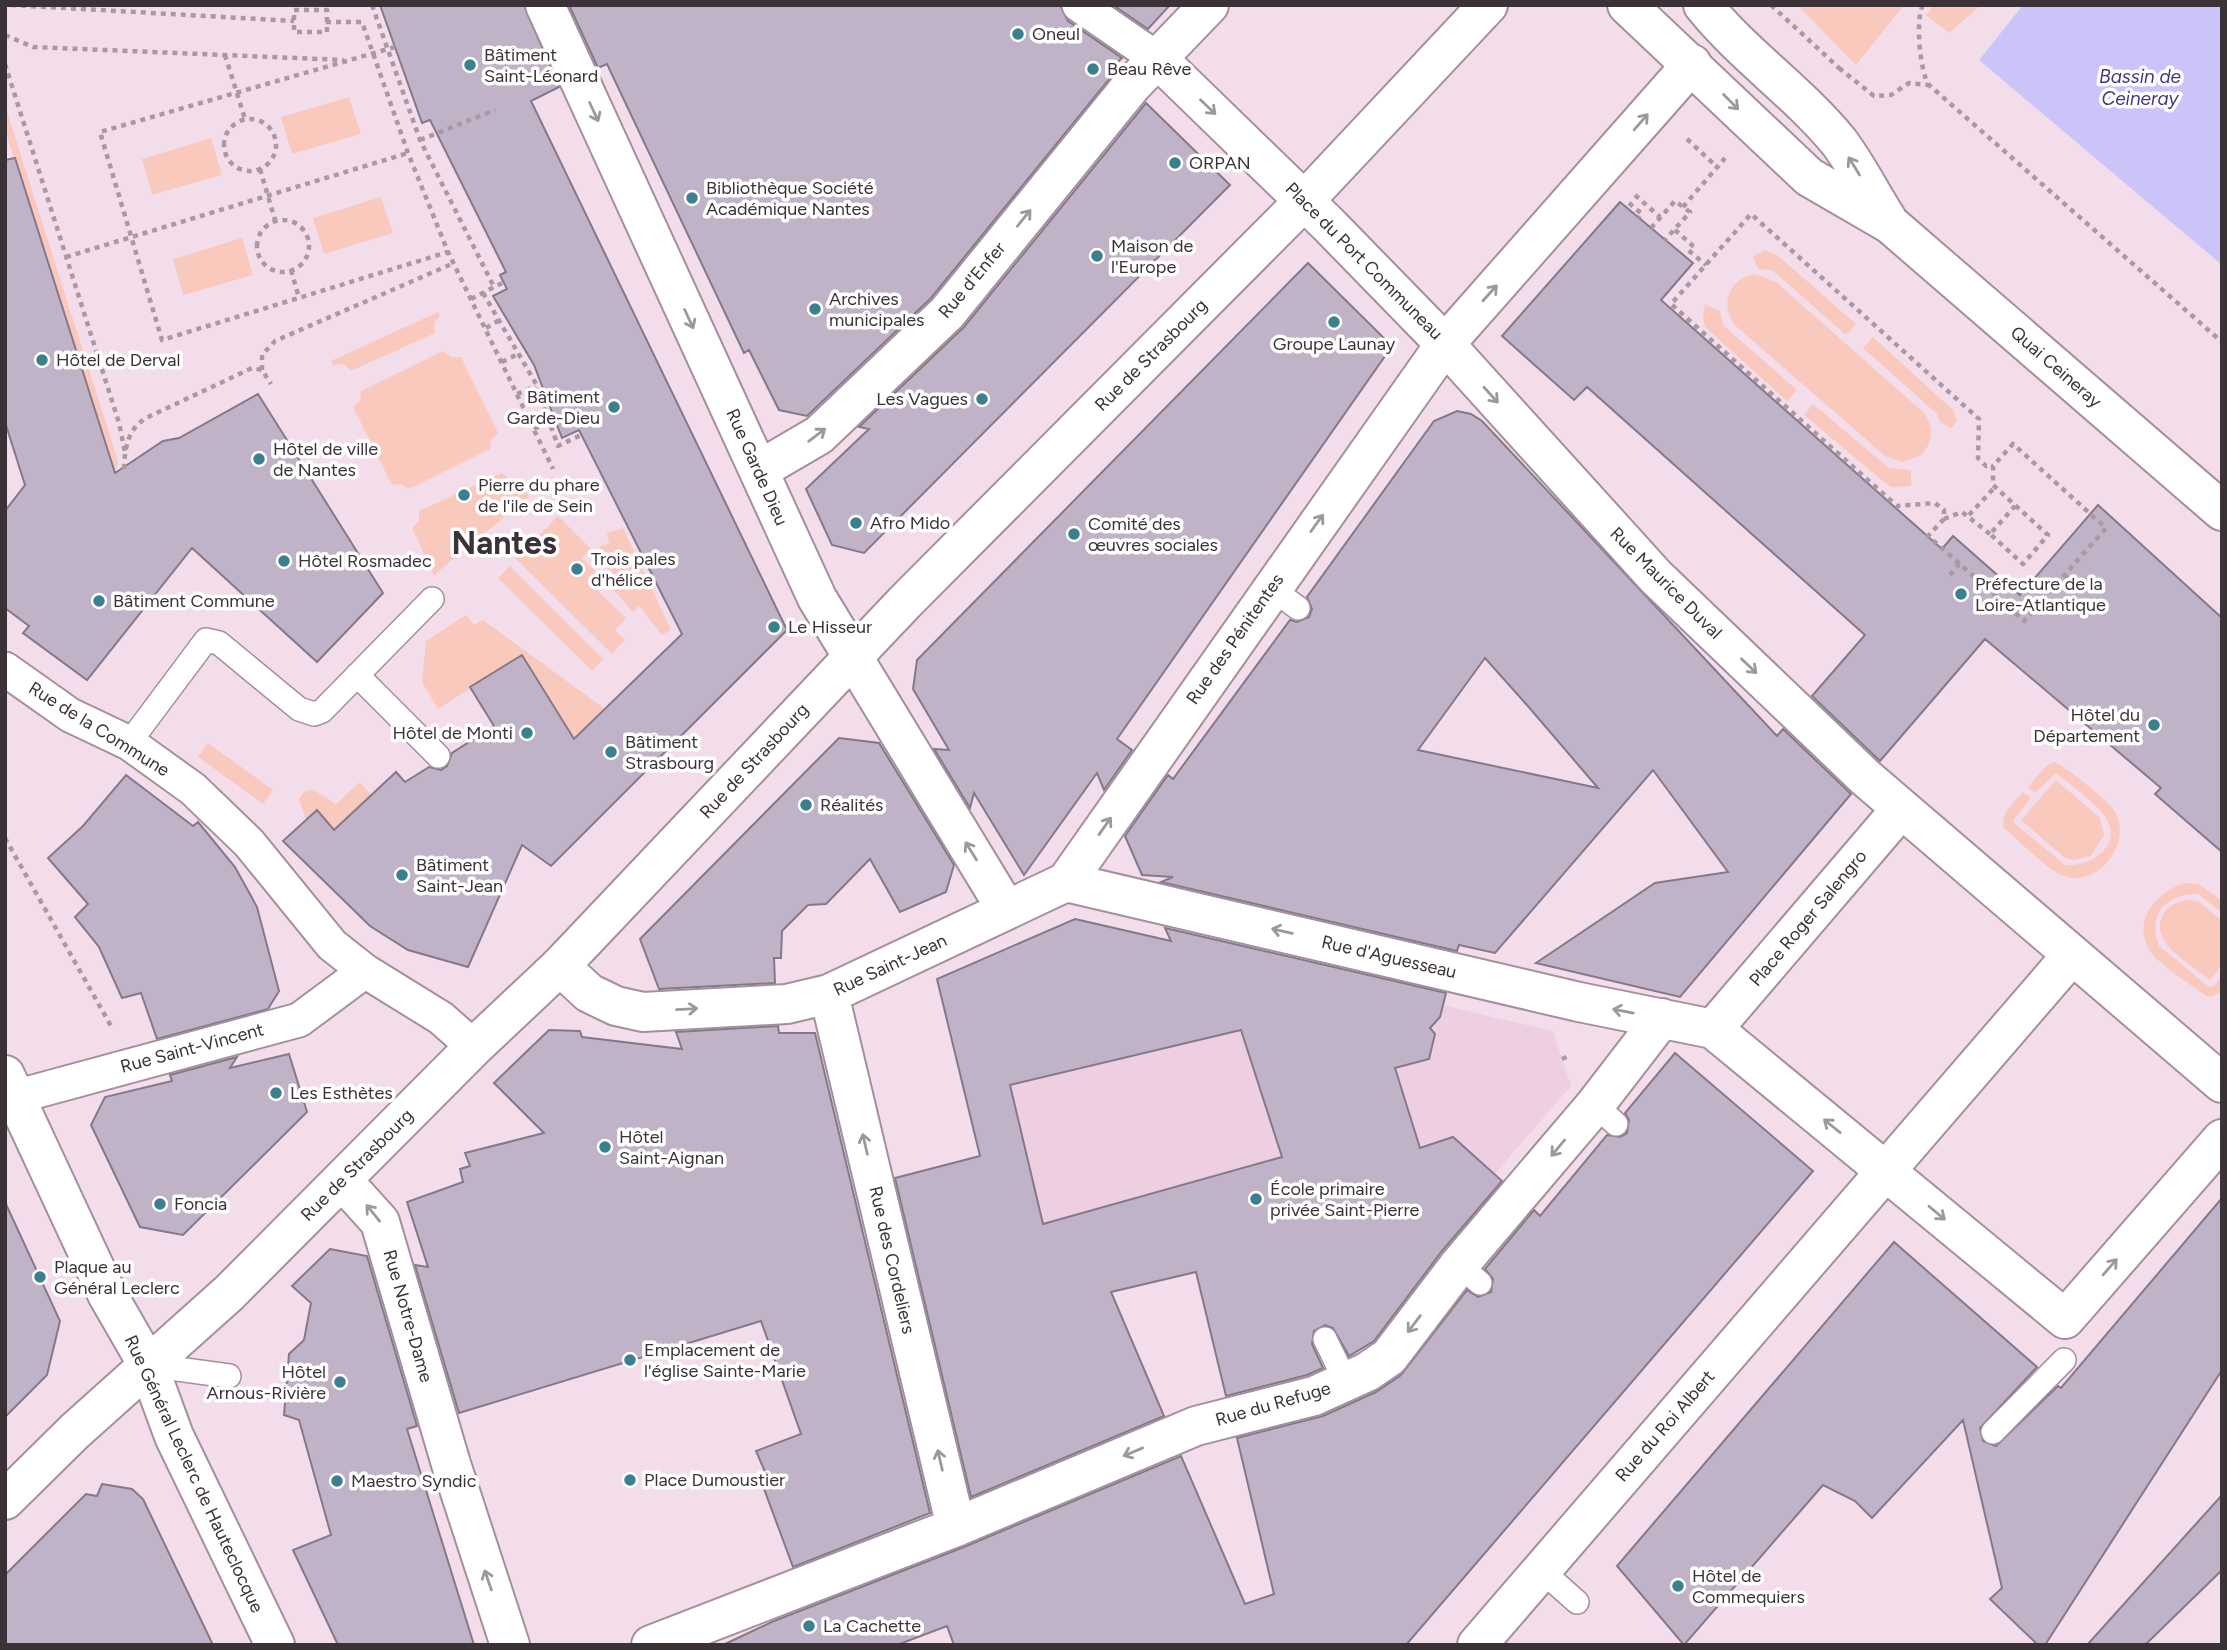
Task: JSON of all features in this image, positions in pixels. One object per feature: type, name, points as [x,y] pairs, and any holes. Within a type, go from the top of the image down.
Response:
[{"type":"street","name":"Rue Garde Dieu","points":[[545,5],[817,598],[851,658],[1006,909]]},
{"type":"street","points":[[1079,5],[1158,60],[1209,5]]},
{"type":"street","name":"Rue de Strasbourg","points":[[5,1500],[229,1293],[474,1047],[560,966],[851,658],[1305,200],[1488,5]]},
{"type":"street","name":"Quai Ceineray","points":[[1627,5],[1809,177],[1890,224],[2222,511]]},
{"type":"street","name":"Quai Ceineray","points":[[1703,5],[1723,30],[1806,107],[1839,143],[1890,224]]},
{"type":"street","name":"Rue d'Enfer","points":[[758,470],[819,435],[947,313],[1132,85],[1158,60]]},
{"type":"street","name":"Place du Port Communeau","points":[[1158,60],[1305,200],[1445,344],[1692,64]]},
{"type":"street","name":"Rue des Pénitentes","points":[[1066,882],[1284,598],[1445,344]]},
{"type":"street","name":"Rue Maurice Duval","points":[[1445,344],[1656,577],[1901,809]]},
{"type":"street","name":"Rue de la Commune","points":[[5,669],[70,715],[129,743],[193,789],[240,834],[331,945],[365,971],[441,1018],[474,1047]]},
{"type":"street","points":[[1901,809],[2222,1083]]},
{"type":"street","name":"Place Roger Salengro","points":[[1713,1029],[1901,809]]},
{"type":"street","points":[[1006,909],[1066,882]]},
{"type":"street","name":"Rue d'Aguesseau","points":[[1066,882],[1579,1002],[1713,1029]]},
{"type":"street","name":"Rue Saint-Jean","points":[[560,966],[589,993],[645,1022],[787,1004],[829,994],[1006,909]]},
{"type":"street","points":[[1885,1169],[2072,955]]},
{"type":"street","name":"Rue Saint-Vincent","points":[[9,1091],[131,1064],[299,1020],[365,971]]},
{"type":"street","name":"Rue des Cordeliers","points":[[829,994],[956,1527]]},
{"type":"street","name":"Rue du Refuge","points":[[652,1645],[956,1527],[1196,1426],[1314,1396],[1346,1382],[1389,1357],[1469,1274],[1606,1114],[1662,1018]]},
{"type":"street","points":[[1713,1029],[2065,1319],[2222,1139]]},
{"type":"street","name":"Rue Général Leclerc de Hauteclocque","points":[[9,1091],[107,1294],[148,1366],[174,1436],[275,1645]]},
{"type":"street","name":"Rue du Roi Albert","points":[[1477,1645],[1885,1169]]},
{"type":"street","name":"Rue Notre-Dame","points":[[342,1181],[380,1222],[451,1464],[510,1645]]},
{"type":"lane","points":[[129,743],[196,650],[209,639],[309,715],[322,711],[432,599]]},
{"type":"lane","points":[[357,675],[438,756]]},
{"type":"lane","points":[[1993,1432],[2067,1368],[2065,1319]]},
{"type":"lane","points":[[1325,1339],[1346,1382]]},
{"type":"lane","points":[[148,1366],[229,1376]]},
{"type":"lane","points":[[1541,1570],[1577,1602]]},
{"type":"path","points":[[11,5],[294,21]]},
{"type":"path","points":[[372,5],[420,140],[494,287]]},
{"type":"path","points":[[1923,5],[1919,13],[1920,66],[1929,85],[2222,342]]},
{"type":"path","points":[[294,10],[327,10],[327,32],[294,32],[294,21],[294,10]]},
{"type":"path","points":[[326,22],[362,22],[408,153],[448,252],[553,469]]},
{"type":"path","points":[[5,35],[33,47],[351,60]]},
{"type":"path","points":[[395,47],[100,132],[162,340],[448,252]]},
{"type":"path","points":[[225,55],[245,119]]},
{"type":"path","points":[[5,64],[119,423],[125,452]]},
{"type":"path","points":[[1839,68],[1874,96],[1891,95],[1909,83],[1929,85]]},
{"type":"path","points":[[420,140],[495,110]]},
{"type":"path","points":[[245,119],[263,122],[275,137],[274,156],[260,170],[241,170],[226,157],[224,148],[229,130],[245,119]]},
{"type":"path","points":[[1683,207],[1734,148],[1773,143]]},
{"type":"path","points":[[66,257],[408,153]]},
{"type":"path","points":[[260,170],[275,220]]},
{"type":"path","points":[[1635,195],[1660,218]]},
{"type":"path","points":[[1651,228],[1675,201],[1690,212],[1665,240]]},
{"type":"path","points":[[1944,519],[1944,510],[1935,503],[1897,506],[1671,304],[1751,214],[1979,418],[1978,458],[1986,466],[1993,466]]},
{"type":"path","points":[[275,220],[294,222],[307,236],[308,255],[290,270],[276,271],[268,267],[257,251],[260,232],[275,220]]},
{"type":"path","points":[[1675,230],[1692,245],[1688,250],[1706,265]]},
{"type":"path","points":[[271,384],[262,370],[262,355],[275,341],[454,263]]},
{"type":"path","points":[[290,270],[299,298]]},
{"type":"path","points":[[471,299],[504,282]]},
{"type":"path","points":[[484,293],[501,319],[536,386],[558,446],[581,435]]},
{"type":"path","points":[[486,328],[501,319]]},
{"type":"path","points":[[502,362],[520,353]]},
{"type":"path","points":[[124,469],[125,452],[131,432],[146,418],[244,370],[262,370]]},
{"type":"path","points":[[517,394],[536,386]]},
{"type":"path","points":[[534,429],[550,421]]},
{"type":"path","points":[[2013,444],[2106,528],[2024,621],[1928,536],[1944,519],[1956,512],[1969,515],[2023,564],[2048,535],[1995,487],[1991,480],[1993,466],[2013,444]]},
{"type":"path","points":[[1969,515],[1995,487]]},
{"type":"path","points":[[1990,534],[2015,506]]},
{"type":"path","points":[[1950,575],[1959,564]]},
{"type":"path","points":[[2064,575],[2077,587]]},
{"type":"path","points":[[5,838],[131,1064]]},
{"type":"path","points":[[1562,1059],[1569,1056]]},
{"type":"shaded area","points":[[1797,5],[1904,5],[1856,65]]},
{"type":"shaded area","points":[[1934,5],[1981,5],[1949,33],[1926,15]]},
{"type":"shaded area","points":[[349,97],[361,134],[292,154],[281,117]]},
{"type":"shaded area","points":[[5,105],[117,458],[118,464],[114,472],[5,130]]},
{"type":"shaded area","points":[[211,138],[222,175],[152,195],[142,159]]},
{"type":"shaded area","points":[[381,197],[393,233],[324,254],[313,218]]},
{"type":"shaded area","points":[[242,238],[253,275],[183,295],[173,259]]},
{"type":"shaded area","points":[[1765,250],[1777,255],[1856,324],[1846,335],[1772,270],[1758,269],[1753,256]]},
{"type":"shaded area","points":[[1755,274],[1776,282],[1923,412],[1930,423],[1931,434],[1928,445],[1920,456],[1902,462],[1885,456],[1736,326],[1728,310],[1729,294],[1738,281]]},
{"type":"shaded area","points":[[1705,304],[1720,311],[1723,325],[1797,390],[1787,401],[1705,327]]},
{"type":"shaded area","points":[[438,312],[440,316],[434,323],[435,333],[351,371],[344,364],[333,365],[331,361]]},
{"type":"shaded area","points":[[1873,337],[1954,411],[1957,421],[1951,428],[1940,422],[1937,414],[1863,348]]},
{"type":"shaded area","points":[[443,351],[451,357],[461,357],[498,433],[491,440],[490,449],[409,489],[401,484],[392,485],[353,407],[360,401],[361,391]]},
{"type":"shaded area","points":[[1813,404],[1889,468],[1911,470],[1911,486],[1891,487],[1884,482],[1804,415]]},
{"type":"shaded area","points":[[502,473],[510,480],[519,479],[529,497],[434,575],[412,528],[419,521],[419,511]]},
{"type":"shaded area","points":[[558,516],[591,549],[582,558],[602,577],[593,586],[626,618],[615,630],[625,640],[612,654],[516,559]]},
{"type":"shaded area","points":[[623,528],[671,630],[662,635],[639,606],[633,612],[610,586],[616,578],[598,557],[602,553],[599,546],[609,544],[607,533]]},
{"type":"shaded area","points":[[510,566],[603,659],[592,671],[498,578]]},
{"type":"shaded area","points":[[466,615],[474,625],[483,620],[605,709],[574,739],[522,655],[438,709],[422,682],[426,641]]},
{"type":"shaded area","points":[[208,743],[273,790],[263,804],[198,757]]},
{"type":"shaded area","points":[[2055,762],[2103,799],[2114,810],[2119,822],[2120,835],[2110,859],[2100,869],[2077,878],[2057,873],[2004,828],[2003,823],[2006,813],[2023,792],[2031,798],[2014,819],[2014,823],[2065,865],[2093,859],[2107,846],[2110,828],[2102,812],[2056,773],[2035,793],[2028,787],[2047,765]]},
{"type":"shaded area","points":[[2056,780],[2100,818],[2104,835],[2091,856],[2074,860],[2065,858],[2021,820]]},
{"type":"shaded area","points":[[360,782],[371,795],[334,830],[317,811],[306,820],[299,799],[304,792],[312,789],[336,804]]},
{"type":"shaded area","points":[[2184,883],[2199,884],[2222,901],[2222,913],[2198,894],[2177,898],[2168,902],[2158,915],[2156,935],[2159,946],[2209,987],[2214,986],[2222,976],[2222,991],[2211,997],[2176,975],[2150,951],[2145,940],[2145,918],[2156,900]]},
{"type":"shaded area","points":[[2188,900],[2198,901],[2222,921],[2222,965],[2210,980],[2174,952],[2161,934],[2160,924],[2166,910],[2174,904]]},
{"type":"shaded area","name":"École primaire privée Saint-Pierre","points":[[1258,962],[1553,1031],[1571,1086],[1494,1175],[1339,1335],[1302,1347],[1308,1378],[1227,1398],[1196,1272],[1043,1224],[1010,1085],[1241,1031]]},
{"type":"water","name":"Bassin de Ceineray","points":[[2023,5],[2222,5],[2222,265],[1979,60]]},
{"type":"building","points":[[380,5],[524,5],[559,87],[531,101],[787,630],[551,866],[522,845],[468,967],[408,950],[370,926],[283,841],[317,810],[334,830],[396,772],[405,782],[429,767],[441,770],[447,766],[452,753],[494,726],[470,687],[522,655],[574,739],[682,634],[579,430],[562,438],[534,365],[493,296],[507,289],[500,275],[506,272],[430,120],[422,123]]},
{"type":"building","points":[[569,5],[1060,5],[1068,21],[1122,58],[1111,69],[1115,72],[931,298],[807,416],[779,410],[749,350],[744,353],[607,64],[598,68]]},
{"type":"building","points":[[1113,5],[1170,5],[1148,29]]},
{"type":"building","points":[[1146,103],[1230,185],[864,553],[832,545],[806,489],[869,429],[859,427],[964,327]]},
{"type":"building","points":[[15,158],[115,473],[163,441],[179,438],[258,394],[383,593],[317,662],[192,548],[87,680],[23,633],[29,626],[5,608],[5,511],[25,485],[5,422],[5,160]]},
{"type":"building","points":[[1620,202],[1693,263],[1661,300],[1942,549],[1953,536],[2020,595],[2098,505],[2222,618],[2222,852],[2155,794],[2161,788],[1985,639],[1880,761],[1812,696],[1865,635],[1587,387],[1574,400],[1502,336]]},
{"type":"building","points":[[1308,263],[1392,346],[1117,739],[1132,750],[1104,790],[1097,773],[1024,875],[974,793],[970,808],[934,749],[949,750],[913,689],[917,660]]},
{"type":"building","points":[[1457,411],[1471,414],[1482,421],[1777,736],[1783,729],[1851,794],[1680,997],[1536,963],[1655,883],[1728,872],[1653,770],[1495,953],[1459,945],[1457,951],[1161,882],[1173,877],[1142,875],[1125,836],[1168,775],[1173,779],[1290,620],[1297,622],[1309,617],[1312,609],[1307,597],[1434,421]],"holes":[[[1485,658],[1598,788],[1418,750]]]},
{"type":"building","points":[[839,738],[879,743],[954,865],[946,892],[900,912],[870,859],[826,904],[808,905],[782,931],[781,958],[774,958],[775,983],[659,989],[640,939]]},
{"type":"building","points":[[126,775],[193,826],[198,822],[235,867],[257,907],[279,991],[268,1009],[157,1039],[141,993],[122,998],[99,947],[75,917],[88,904],[48,858],[83,826]]},
{"type":"building","points":[[1075,919],[1171,941],[1165,928],[1446,993],[1440,1017],[1430,1028],[1435,1034],[1429,1059],[1395,1068],[1420,1148],[1453,1137],[1502,1181],[1442,1251],[1374,1341],[1349,1356],[1333,1328],[1325,1325],[1314,1331],[1312,1344],[1323,1368],[1307,1375],[1226,1396],[1196,1272],[1111,1292],[1164,1416],[971,1497],[895,1178],[980,1156],[937,979]],"holes":[[[1241,1030],[1282,1157],[1043,1224],[1010,1085]]]},
{"type":"building","points":[[778,1026],[779,1033],[815,1033],[930,1513],[793,1567],[763,1486],[766,1474],[756,1451],[801,1434],[761,1321],[459,1413],[415,1265],[428,1267],[407,1202],[463,1182],[460,1169],[470,1166],[465,1153],[544,1133],[494,1083],[549,1030],[580,1031],[582,1037],[682,1049],[676,1032]]},
{"type":"building","points":[[1675,1053],[1813,1171],[1406,1645],[954,1645],[947,1626],[897,1645],[723,1645],[774,1621],[964,1547],[1181,1456],[1245,1604],[1274,1594],[1237,1438],[1323,1416],[1376,1392],[1401,1375],[1467,1290],[1478,1297],[1491,1292],[1493,1279],[1485,1269],[1534,1210],[1540,1216],[1607,1135],[1620,1137],[1627,1133],[1629,1120],[1625,1113]]},
{"type":"building","points":[[289,1054],[307,1112],[183,1235],[140,1227],[91,1125],[105,1097],[172,1081],[170,1075],[237,1057],[230,1068]]},
{"type":"building","points":[[2222,1198],[2222,1370],[2045,1645],[2038,1645],[1990,1599],[2002,1588],[1963,1420],[1872,1518],[1855,1501],[1823,1485],[1684,1645],[1617,1566],[1894,1242],[2037,1367],[1980,1428],[1983,1441],[1996,1446],[2058,1386],[2061,1388]]},
{"type":"building","points":[[5,1202],[60,1321],[47,1375],[5,1417]]},
{"type":"building","points":[[330,1249],[367,1256],[417,1426],[407,1429],[474,1645],[338,1645],[293,1550],[331,1535],[299,1420],[284,1415],[289,1354],[304,1340],[311,1303],[292,1286]]},
{"type":"building","points":[[102,1484],[132,1489],[143,1499],[213,1645],[5,1645],[5,1575],[86,1494],[97,1496]]},
{"type":"building","points":[[2222,1495],[2222,1570],[2145,1645],[2087,1645]]},
{"type":"place","name":"Oneul","points":[[1018,34]]},
{"type":"place","name":"Bâtiment Saint-Léonard","points":[[470,65]]},
{"type":"place","name":"Beau Rêve","points":[[1093,69]]},
{"type":"place","name":"ORPAN","points":[[1175,163]]},
{"type":"place","name":"Bibliothèque Société Académique Nantes","points":[[692,198]]},
{"type":"place","name":"Maison de l'Europe","points":[[1097,256]]},
{"type":"place","name":"Archives municipales","points":[[815,309]]},
{"type":"place","name":"Groupe Launay","points":[[1334,322]]},
{"type":"place","name":"Hôtel de Derval","points":[[42,360]]},
{"type":"place","name":"Les Vagues","points":[[982,399]]},
{"type":"place","name":"Bâtiment Garde-Dieu","points":[[614,407]]},
{"type":"place","name":"Hôtel de ville de Nantes","points":[[259,459]]},
{"type":"place","name":"Pierre du phare de l'ile de Sein","points":[[464,495]]},
{"type":"place","name":"Afro Mido","points":[[856,523]]},
{"type":"place","name":"Comité des œuvres sociales","points":[[1074,534]]},
{"type":"place","name":"Hôtel Rosmadec","points":[[284,561]]},
{"type":"place","name":"Trois pales d'hélice","points":[[577,569]]},
{"type":"place","name":"Préfecture de la Loire-Atlantique","points":[[1961,594]]},
{"type":"place","name":"Bâtiment Commune","points":[[99,601]]},
{"type":"place","name":"Le Hisseur","points":[[774,627]]},
{"type":"place","name":"Hôtel du Département","points":[[2154,725]]},
{"type":"place","name":"Hôtel de Monti","points":[[527,733]]},
{"type":"place","name":"Bâtiment Strasbourg","points":[[611,752]]},
{"type":"place","name":"Réalités","points":[[806,805]]},
{"type":"place","name":"Bâtiment Saint-Jean","points":[[402,875]]},
{"type":"place","name":"Les Esthètes","points":[[276,1093]]},
{"type":"place","name":"Hôtel Saint-Aignan","points":[[605,1147]]},
{"type":"place","name":"École primaire privée Saint-Pierre","points":[[1256,1199]]},
{"type":"place","name":"Foncia","points":[[160,1204]]},
{"type":"place","name":"Plaque au Général Leclerc","points":[[40,1277]]},
{"type":"place","name":"Emplacement de l'église Sainte-Marie","points":[[630,1360]]},
{"type":"place","name":"Hôtel Arnous-Rivière","points":[[340,1382]]},
{"type":"place","name":"Place Dumoustier","points":[[630,1480]]},
{"type":"place","name":"Maestro Syndic","points":[[337,1481]]},
{"type":"place","name":"Hôtel de Commequiers","points":[[1678,1586]]},
{"type":"place","name":"La Cachette","points":[[809,1626]]},
{"type":"district","name":"Nantes","points":[[504,543]]}]
